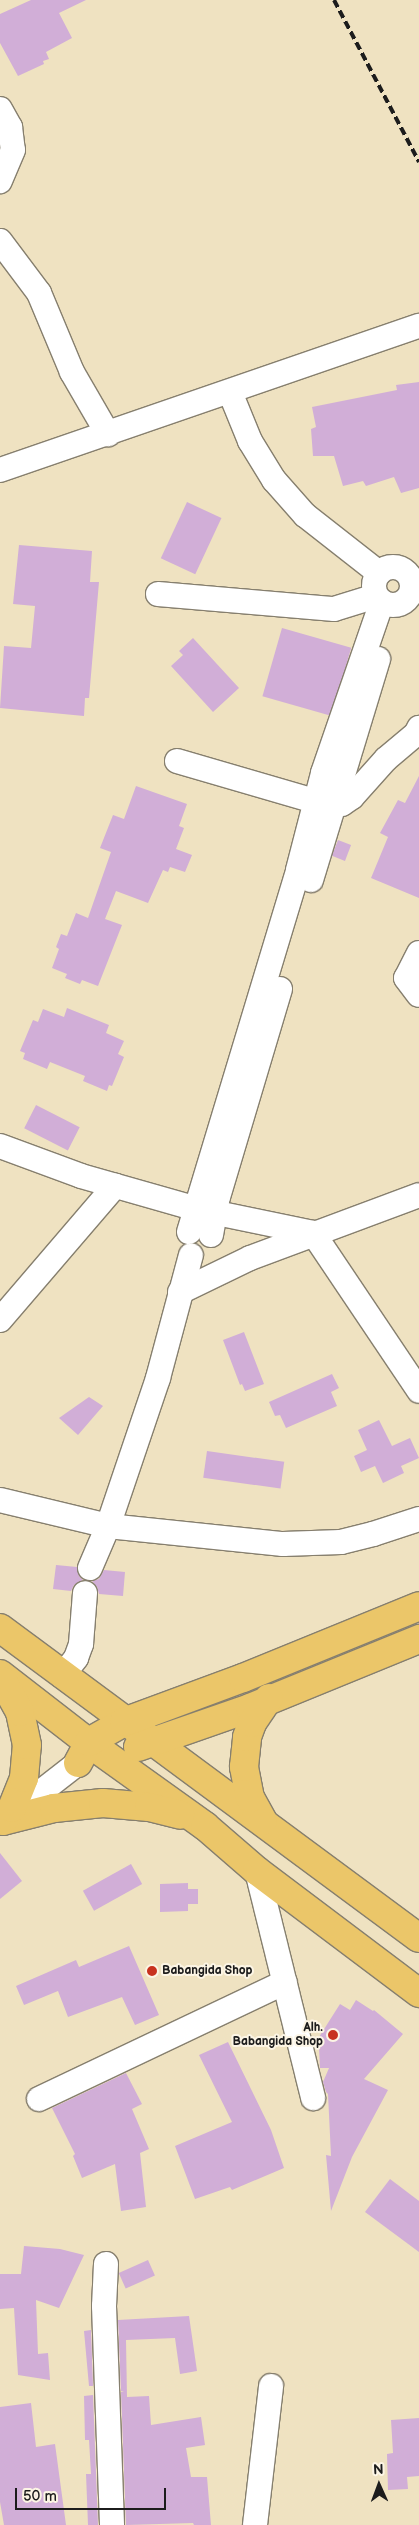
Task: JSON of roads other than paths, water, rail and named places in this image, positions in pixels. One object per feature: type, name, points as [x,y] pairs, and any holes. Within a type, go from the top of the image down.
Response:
[{"type":"main road","points":[[83,1753],[124,1722],[243,1678],[419,1606]]},
{"type":"main road","points":[[0,1628],[124,1722],[419,1938]]},
{"type":"main road","points":[[110,1758],[250,1708],[269,1698],[419,1639]]},
{"type":"main road","points":[[0,1676],[83,1753],[110,1758],[205,1826],[257,1871],[419,1993]]},
{"type":"main road","points":[[0,1676],[13,1695],[20,1712],[27,1745],[24,1778],[16,1800],[2,1823]]},
{"type":"main road","points":[[267,1826],[250,1798],[244,1766],[247,1737],[252,1723],[269,1698]]},
{"type":"main road","points":[[2,1823],[54,1808],[103,1803],[149,1806],[168,1811],[205,1826]]},
{"type":"street","points":[[0,109],[10,127],[13,150],[0,181]]},
{"type":"street","points":[[0,241],[39,293],[72,372],[108,434]]},
{"type":"street","points":[[0,470],[419,326]]},
{"type":"street","points":[[230,392],[250,441],[274,480],[305,515],[399,594]]},
{"type":"street","points":[[158,594],[334,609],[399,594]]},
{"type":"street","points":[[90,1568],[108,1526],[158,1378],[180,1292],[200,1229],[298,870],[325,803],[399,594]]},
{"type":"street","points":[[177,761],[325,803],[342,804],[352,797],[386,759],[416,734],[419,728]]},
{"type":"street","points":[[419,953],[406,978],[419,995]]},
{"type":"street","points":[[0,1146],[114,1186],[200,1229],[313,1233]]},
{"type":"street","points":[[0,1320],[114,1186]]},
{"type":"street","points":[[180,1292],[250,1258],[419,1195]]},
{"type":"street","points":[[313,1233],[419,1392]]},
{"type":"street","points":[[0,1500],[108,1526],[283,1544],[341,1542],[419,1519]]},
{"type":"street","points":[[62,1676],[76,1658],[81,1644],[85,1593]]},
{"type":"street","points":[[2,1823],[83,1753]]},
{"type":"street","points":[[257,1871],[313,2098]]},
{"type":"street","points":[[39,2099],[285,1982]]},
{"type":"street","points":[[106,2264],[104,2306],[112,2525]]},
{"type":"street","points":[[255,2525],[271,2386]]},
{"type":"railway","points":[[334,0],[419,162]]},
{"type":"place","name":"Babangida Shop","points":[[152,1971]]},
{"type":"place","name":"Alh. Babangida Shop","points":[[333,2035]]}]
